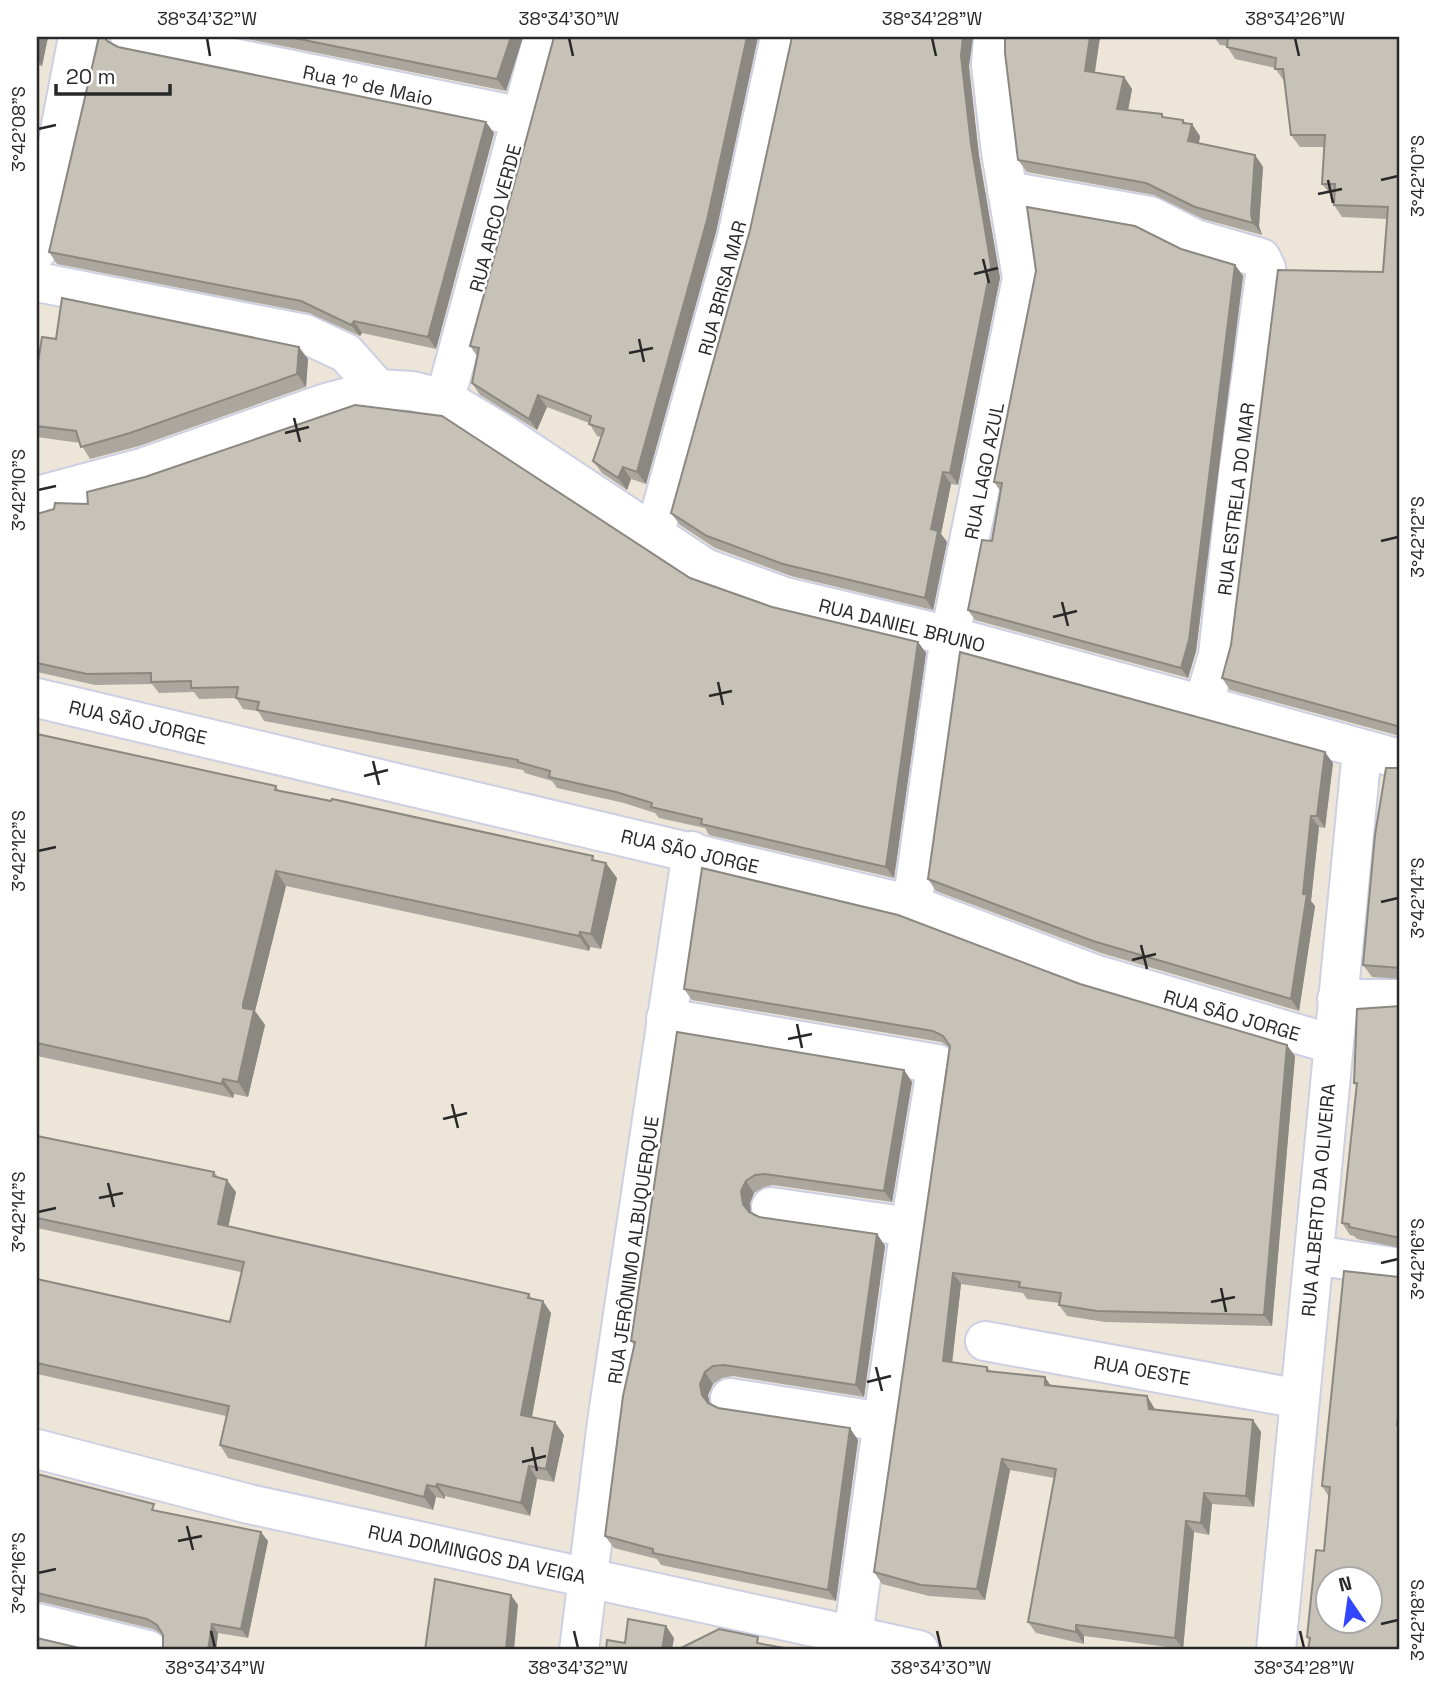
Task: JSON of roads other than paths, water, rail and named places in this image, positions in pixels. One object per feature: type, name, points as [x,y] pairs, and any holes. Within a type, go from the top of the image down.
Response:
[{"type":"street","points":[[37,251],[78,37]]},
{"type":"street","name":"Rua 1º de Maio","points":[[130,37],[523,117]]},
{"type":"street","name":"RUA ARCO VERDE","points":[[445,399],[523,117],[542,37]]},
{"type":"street","name":"RUA BRISA MAR","points":[[654,536],[737,237],[780,37]]},
{"type":"street","name":"RUA LAGO AZUL","points":[[912,905],[950,636],[1023,278],[1007,191],[991,65],[993,37]]},
{"type":"street","name":"RUA ESTRELA DO MAR","points":[[1007,191],[1150,216],[1195,239],[1261,258],[1266,268],[1265,291],[1238,474],[1218,654],[1203,705]]},
{"type":"street","points":[[37,282],[304,334],[346,353],[378,389]]},
{"type":"street","name":"RUA DANIEL BRUNO","points":[[37,496],[145,467],[326,403],[378,389],[412,391],[445,399],[500,432],[705,568],[785,597],[950,636],[1400,760]]},
{"type":"street","name":"RUA SÃO JORGE","points":[[37,698],[912,905],[1094,974],[1332,1044]]},
{"type":"street","name":"RUA ALBERTO DA OLIVEIRA","points":[[1276,1650],[1332,1044],[1363,750]]},
{"type":"street","name":"RUA JERÔNIMO ALBUQUERQUE","points":[[579,1650],[607,1422],[692,851]]},
{"type":"street","points":[[1337,999],[1400,999]]},
{"type":"street","points":[[666,1018],[937,1064],[910,1227],[853,1636]]},
{"type":"street","points":[[771,1208],[910,1227]]},
{"type":"street","points":[[1314,1255],[1400,1268]]},
{"type":"street","name":"RUA OESTE","points":[[985,1341],[1300,1399]]},
{"type":"street","points":[[730,1398],[883,1422]]},
{"type":"street","name":"RUA DOMINGOS DA VEIGA","points":[[37,1449],[249,1504],[919,1650]]},
{"type":"street","points":[[37,1623],[148,1650]]}]
